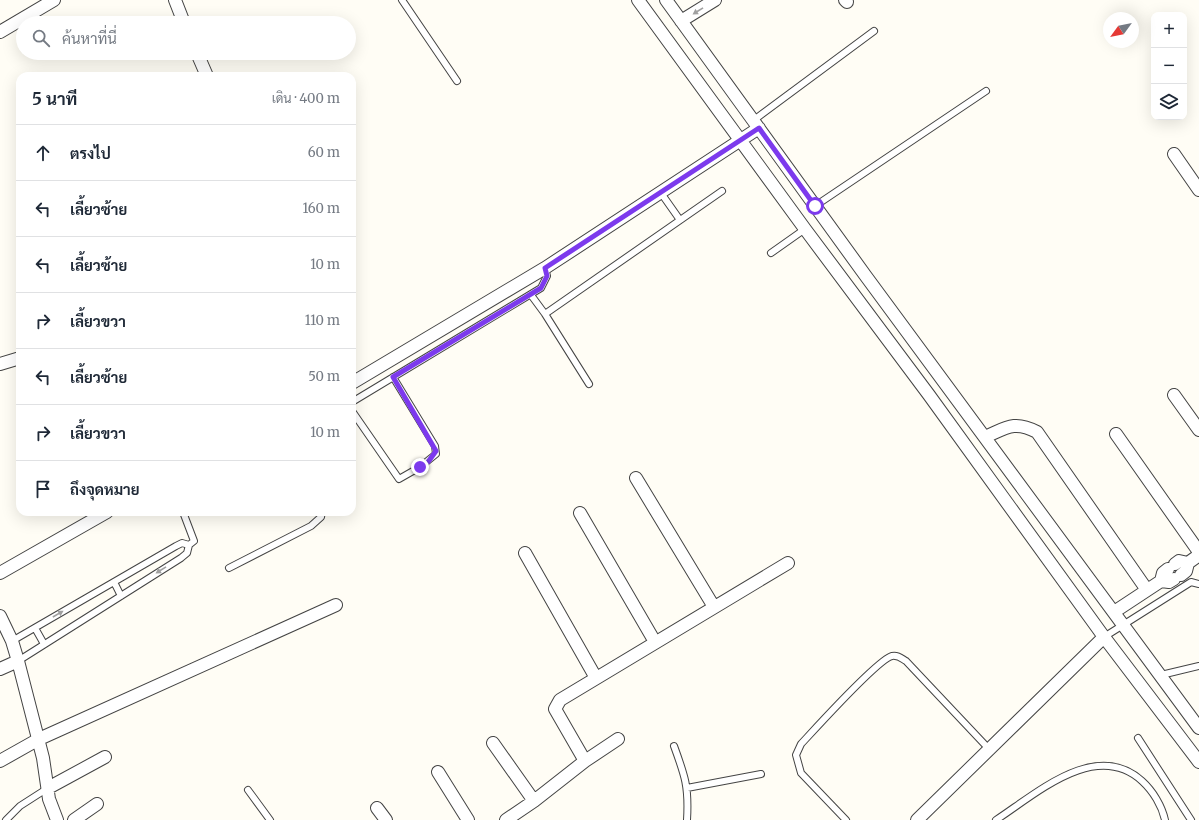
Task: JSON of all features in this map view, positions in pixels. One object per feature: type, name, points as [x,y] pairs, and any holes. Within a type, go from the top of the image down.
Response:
[{"type":"street","points":[[27,16],[54,0]]},
{"type":"street","points":[[175,0],[181,16]]},
{"type":"street","points":[[638,0],[815,206],[1114,612],[1120,626],[1161,675],[1199,728]]},
{"type":"street","points":[[666,0],[681,21],[750,132],[805,229],[1199,762]]},
{"type":"street","points":[[681,21],[715,0]]},
{"type":"street","points":[[0,32],[16,23]]},
{"type":"street","points":[[200,60],[205,72]]},
{"type":"street","points":[[356,381],[545,268],[750,132]]},
{"type":"street","points":[[1174,154],[1198,188]]},
{"type":"street","points":[[0,364],[16,359]]},
{"type":"street","points":[[1174,395],[1199,430]]},
{"type":"street","points":[[985,438],[1012,426],[1025,425],[1036,432],[1147,590]]},
{"type":"street","points":[[1114,612],[1161,581],[1168,582],[1179,561],[1188,563],[1199,554],[1116,434]]},
{"type":"street","points":[[636,478],[714,607]]},
{"type":"street","points":[[580,514],[655,642]]},
{"type":"street","points":[[0,573],[100,516]]},
{"type":"street","points":[[525,553],[596,678]]},
{"type":"street","points":[[585,761],[555,709],[560,700],[788,563]]},
{"type":"street","points":[[0,761],[39,739],[336,605]]},
{"type":"street","points":[[0,616],[12,641],[18,661],[39,739],[49,799],[57,820]]},
{"type":"street","points":[[917,820],[1105,636]]},
{"type":"street","points":[[0,669],[18,661]]},
{"type":"street","points":[[506,820],[534,801],[585,761],[618,739]]},
{"type":"street","points":[[493,743],[534,801]]},
{"type":"street","points":[[48,788],[105,757]]},
{"type":"street","points":[[438,772],[468,820]]},
{"type":"street","points":[[74,820],[97,804]]},
{"type":"street","points":[[377,808],[386,820]]},
{"type":"lane","points":[[402,0],[457,81]]},
{"type":"lane","points":[[750,132],[874,31]]},
{"type":"lane","points":[[815,206],[986,91]]},
{"type":"lane","points":[[545,314],[722,191]]},
{"type":"lane","points":[[661,192],[680,220]]},
{"type":"lane","points":[[771,252],[805,229]]},
{"type":"lane","points":[[356,400],[531,295],[541,288],[545,282],[547,276],[545,268]]},
{"type":"lane","points":[[531,295],[545,314],[588,384]]},
{"type":"lane","points":[[356,417],[399,479],[428,462],[436,454],[435,446],[393,377]]},
{"type":"lane","points":[[18,661],[181,558],[187,552],[189,545],[194,541],[185,516]]},
{"type":"lane","points":[[229,568],[311,526],[321,516]]},
{"type":"lane","points":[[12,641],[176,546],[182,543],[189,545]]},
{"type":"lane","points":[[114,582],[121,596]]},
{"type":"lane","points":[[1105,636],[1191,582],[1199,584]]},
{"type":"lane","points":[[35,628],[44,644]]},
{"type":"lane","points":[[846,820],[800,773],[796,755],[801,744],[861,682],[891,656],[898,656],[906,661],[989,749]]},
{"type":"lane","points":[[1161,675],[1199,666]]},
{"type":"lane","points":[[1138,738],[1191,820]]},
{"type":"lane","points":[[674,746],[688,788],[688,820]]},
{"type":"lane","points":[[996,820],[1070,772],[1092,766],[1112,766],[1135,775],[1149,787],[1163,811],[1165,820]]},
{"type":"lane","points":[[688,788],[761,774]]},
{"type":"lane","points":[[6,820],[20,806],[48,788]]},
{"type":"lane","points":[[248,790],[270,820]]},
{"type":"route","points":[[420,467],[436,454],[435,446],[393,377],[541,288],[547,276],[545,268],[759,128],[815,206]]}]
